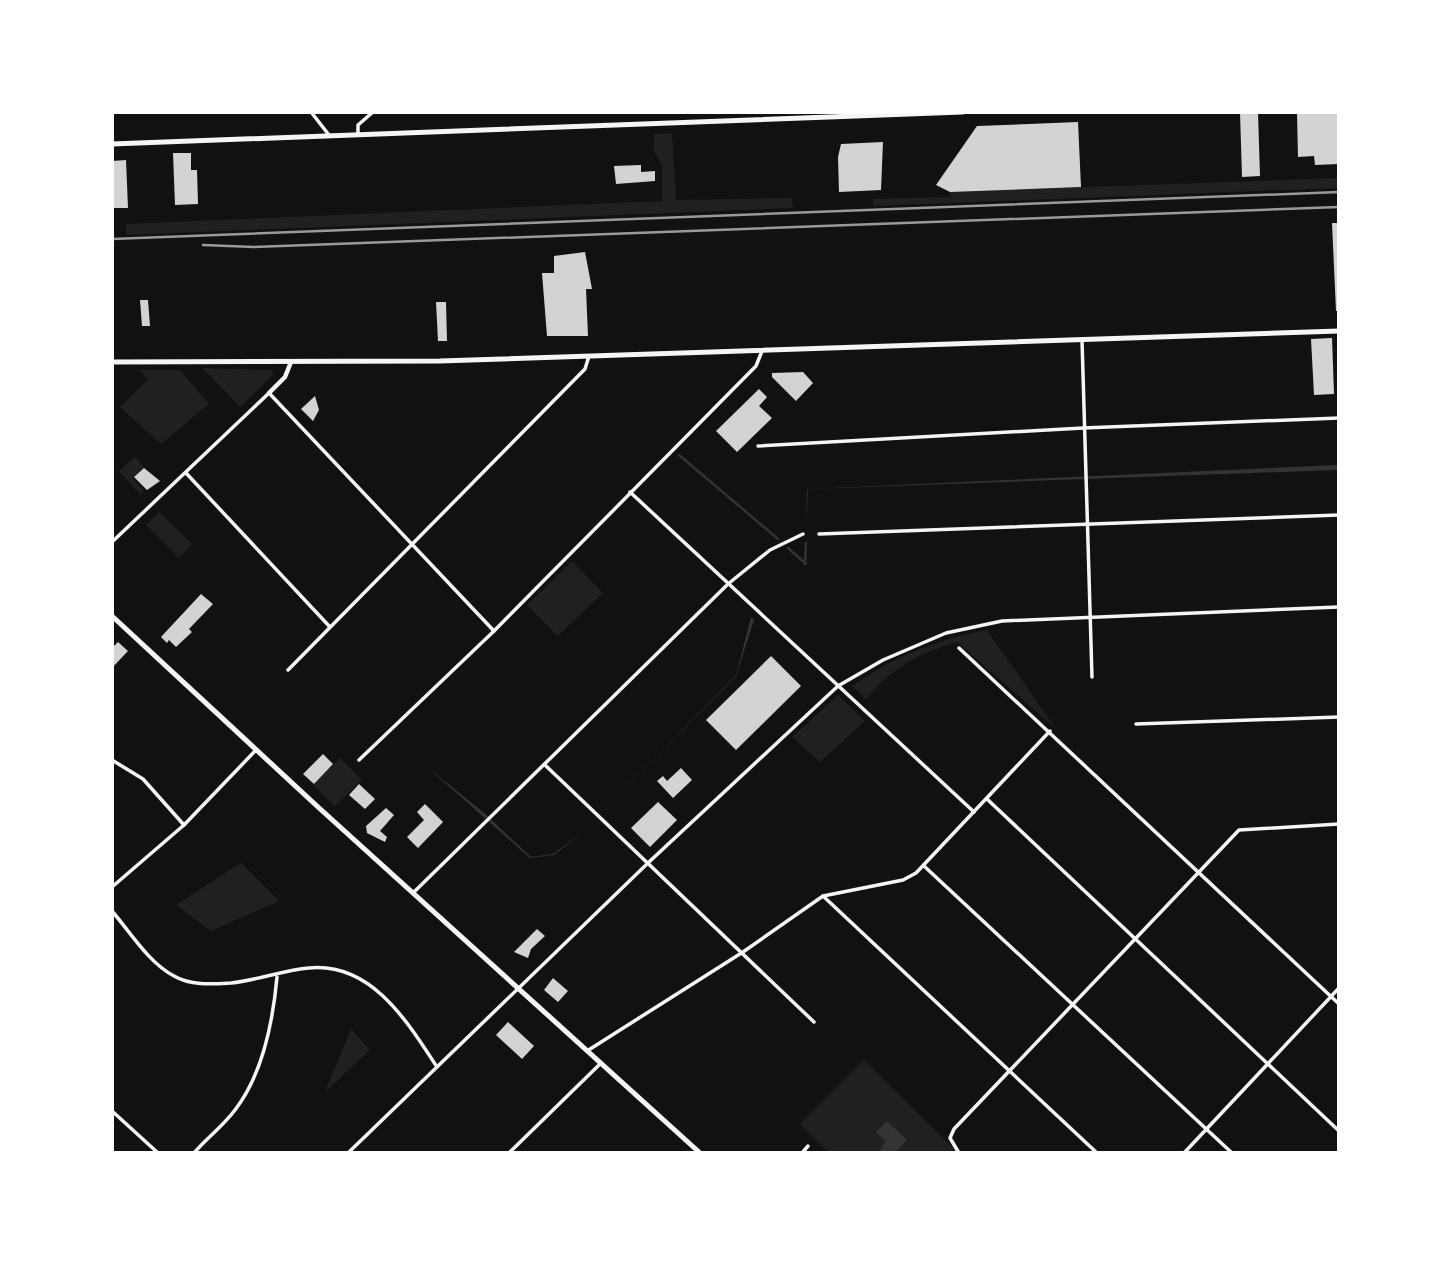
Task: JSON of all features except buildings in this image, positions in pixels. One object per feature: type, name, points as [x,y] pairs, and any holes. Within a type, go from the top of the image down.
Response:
[{"type":"main road","points":[[112,144],[963,112]]},
{"type":"main road","points":[[112,362],[217,359],[291,362],[589,356],[1339,331]]},
{"type":"main road","points":[[112,616],[700,1153]]},
{"type":"street","points":[[311,112],[329,135]]},
{"type":"street","points":[[358,134],[358,125],[373,112]]},
{"type":"street","points":[[709,112],[709,121]]},
{"type":"street","points":[[1082,340],[1092,677]]},
{"type":"street","points":[[359,760],[494,631],[756,366],[762,351]]},
{"type":"street","points":[[288,670],[585,369],[589,356]]},
{"type":"street","points":[[112,542],[285,377],[291,362]]},
{"type":"street","points":[[269,393],[494,631]]},
{"type":"street","points":[[758,446],[1083,428],[1339,418]]},
{"type":"street","points":[[186,473],[330,627]]},
{"type":"street","points":[[630,492],[974,812]]},
{"type":"street","points":[[819,534],[1339,515]]},
{"type":"street","points":[[413,892],[728,584],[769,550],[803,534]]},
{"type":"street","points":[[351,1152],[649,862],[838,686],[898,651],[946,633],[1002,621],[1339,607]]},
{"type":"street","points":[[959,648],[1339,1004]]},
{"type":"street","points":[[1136,724],[1339,717]]},
{"type":"street","points":[[587,1051],[743,952],[823,896],[903,880],[924,866],[1050,731]]},
{"type":"street","points":[[112,887],[184,825],[256,750]]},
{"type":"street","points":[[112,760],[143,779],[184,825]]},
{"type":"street","points":[[545,765],[814,1022]]},
{"type":"street","points":[[987,799],[1339,1131]]},
{"type":"street","points":[[959,1153],[951,1142],[951,1133],[1234,836],[1244,828],[1339,824]]},
{"type":"street","points":[[924,866],[1232,1153]]},
{"type":"street","points":[[823,896],[1097,1153]]},
{"type":"street","points":[[112,911],[158,964],[174,976],[211,984],[277,976],[311,968],[347,973],[362,981],[402,1015],[437,1068]]},
{"type":"street","points":[[194,1153],[237,1108],[251,1082],[270,1028],[277,976]]},
{"type":"street","points":[[1184,1153],[1339,988]]},
{"type":"street","points":[[509,1153],[600,1063]]},
{"type":"street","points":[[112,1111],[158,1153]]},
{"type":"street","points":[[802,1153],[808,1146]]},
{"type":"shaded area","points":[[672,133],[676,200],[792,198],[793,208],[126,235],[126,224],[662,201],[662,165],[654,151],[654,134]]},
{"type":"shaded area","points":[[1339,178],[1339,188],[873,206],[873,199],[950,197],[950,192]]},
{"type":"shaded area","points":[[202,368],[271,370],[274,374],[240,407]]},
{"type":"shaded area","points":[[140,370],[180,370],[209,404],[161,444],[120,407],[148,380]]},
{"type":"shaded area","points":[[135,457],[144,467],[132,478],[144,491],[140,494],[119,471]]},
{"type":"shaded area","points":[[1337,465],[1337,470],[808,489],[806,530],[807,489]]},
{"type":"shaded area","points":[[159,512],[192,544],[179,558],[146,525]]},
{"type":"shaded area","points":[[572,561],[603,593],[558,636],[527,605]]},
{"type":"shaded area","points":[[751,617],[754,620],[736,676],[583,832],[736,675]]},
{"type":"shaded area","points":[[987,630],[1056,729],[957,642],[907,663],[886,678],[866,699],[852,686],[917,650],[951,638]]},
{"type":"shaded area","points":[[838,695],[865,721],[820,762],[792,737]]},
{"type":"shaded area","points":[[340,758],[362,780],[335,806],[313,785]]},
{"type":"shaded area","points":[[427,767],[483,812],[531,857],[553,854],[583,832],[554,855],[530,858]]},
{"type":"shaded area","points":[[241,863],[279,901],[211,931],[176,905]]},
{"type":"shaded area","points":[[351,1029],[370,1050],[325,1092]]},
{"type":"shaded area","points":[[864,1060],[955,1150],[952,1153],[829,1153],[800,1124]]},
{"type":"shaded area","points":[[887,1121],[907,1140],[895,1153],[878,1153],[886,1141],[876,1132]]},
{"type":"waterway","points":[[679,455],[778,539]]},
{"type":"waterway","points":[[805,564],[806,543]]},
{"type":"waterway","points":[[788,548],[806,564]]},
{"type":"railway","points":[[112,239],[1339,192]]},
{"type":"railway","points":[[203,245],[254,247],[1339,207]]}]
